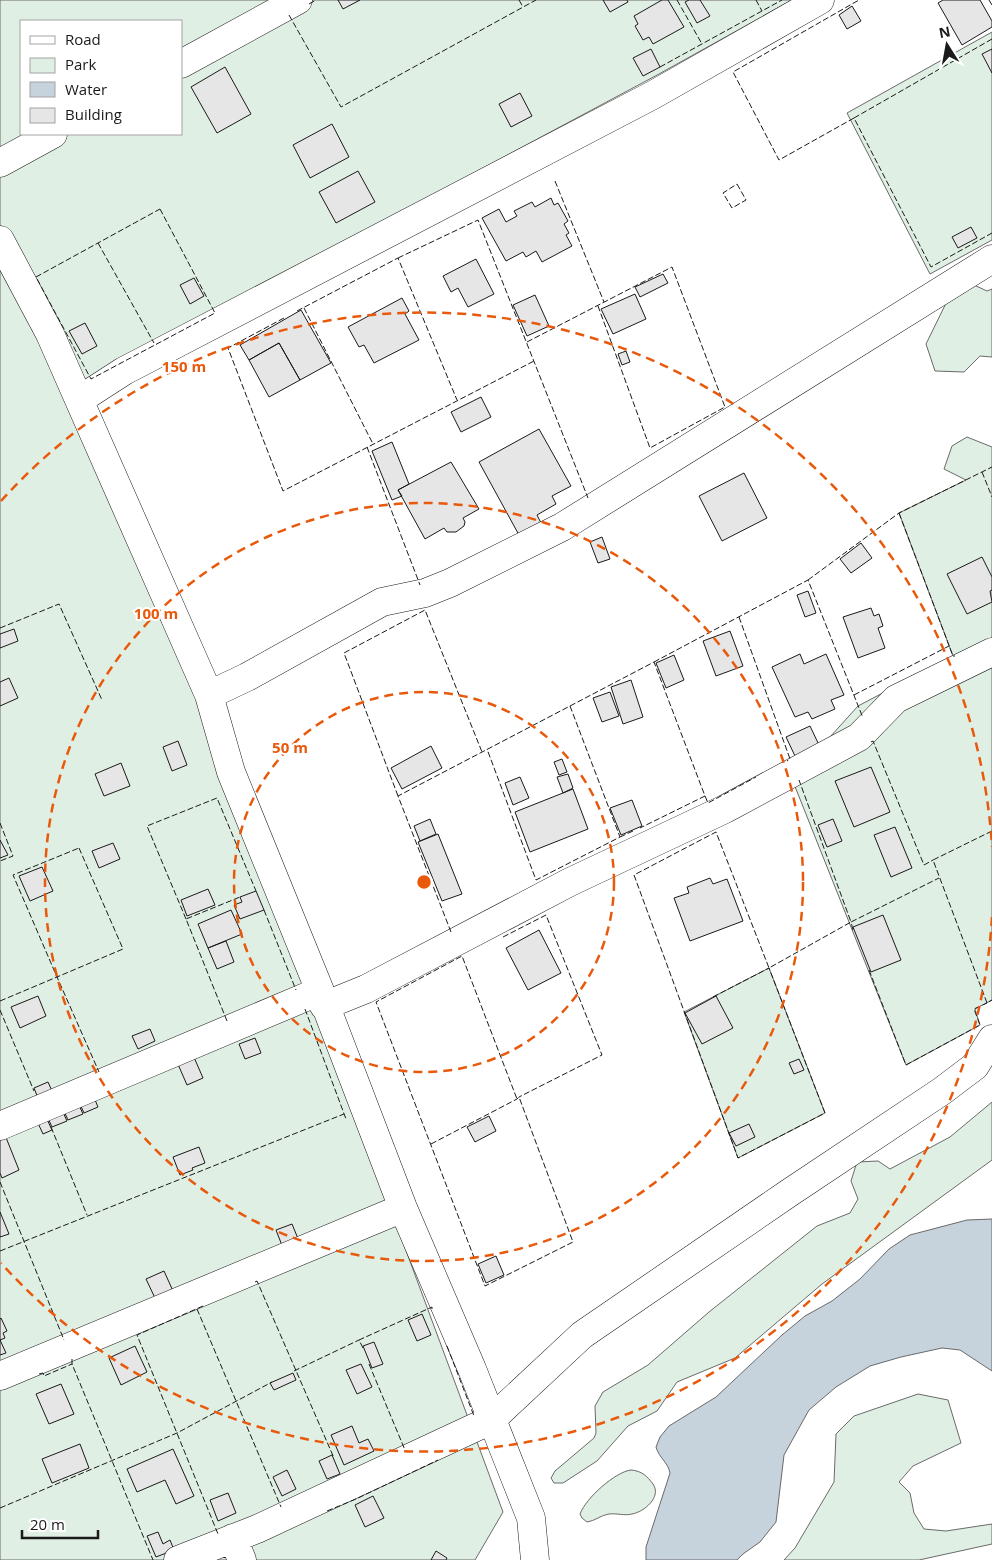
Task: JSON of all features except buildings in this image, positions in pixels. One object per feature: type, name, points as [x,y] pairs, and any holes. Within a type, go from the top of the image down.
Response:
[{"type":"lane","points":[[182,63],[298,0]]},
{"type":"lane","points":[[80,400],[124,371],[652,95],[820,0]]},
{"type":"lane","points":[[0,163],[51,135]]},
{"type":"lane","points":[[0,240],[50,334],[209,695],[232,772],[402,1208],[472,1369],[531,1518],[536,1560]]},
{"type":"lane","points":[[209,695],[247,677],[382,602],[424,593],[450,583],[562,527],[992,260]]},
{"type":"lane","points":[[0,1126],[322,999],[366,989],[570,882],[725,809],[859,737],[896,699],[992,652]]},
{"type":"lane","points":[[178,1560],[238,1549],[275,1520],[491,1420],[582,1335],[942,1091],[975,1066],[992,1039]]},
{"type":"lane","points":[[0,1376],[402,1208]]},
{"type":"green space","points":[[0,0],[792,0],[659,74],[79,384],[148,555],[503,1512],[475,1560],[0,1560]]},
{"type":"green space","points":[[992,32],[992,240],[930,274],[847,113]]},
{"type":"green space","points":[[974,285],[987,291],[992,289],[992,357],[980,356],[964,372],[935,371],[926,344],[950,295]]},
{"type":"green space","points":[[967,437],[992,447],[992,1000],[975,1009],[980,1025],[906,1065],[792,779],[858,706],[953,656],[899,513],[966,480],[944,469],[952,446]]},
{"type":"green space","points":[[769,968],[825,1113],[738,1158],[684,1012]]},
{"type":"green space","points":[[992,1102],[992,1160],[822,1284],[735,1358],[677,1382],[657,1411],[628,1426],[597,1461],[563,1483],[554,1483],[551,1478],[555,1471],[594,1438],[596,1433],[595,1406],[603,1392],[648,1365],[709,1312],[817,1226],[850,1213],[858,1199],[851,1181],[857,1162],[878,1161],[890,1169],[950,1137]]},
{"type":"green space","points":[[918,1394],[948,1400],[961,1443],[913,1466],[899,1482],[910,1493],[914,1513],[924,1529],[946,1531],[992,1524],[992,1544],[919,1560],[784,1560],[795,1548],[834,1482],[836,1434],[854,1416]]},
{"type":"green space","points":[[631,1470],[644,1474],[653,1484],[655,1494],[646,1507],[637,1513],[626,1515],[609,1514],[587,1522],[582,1518],[580,1514],[583,1508],[602,1487],[617,1475]]},
{"type":"water","points":[[992,1219],[992,1371],[960,1350],[942,1348],[870,1366],[836,1387],[809,1410],[784,1455],[776,1522],[760,1542],[737,1560],[646,1560],[646,1547],[670,1473],[656,1447],[660,1437],[669,1426],[716,1397],[782,1335],[805,1316],[832,1301],[860,1279],[889,1249],[910,1235],[967,1220]]},
{"type":"fence","points":[[309,4],[316,0]]},
{"type":"fence","points":[[519,0],[523,7]]},
{"type":"fence","points":[[289,15],[341,107],[536,0]]},
{"type":"fence","points":[[677,0],[702,44]]},
{"type":"fence","points":[[756,0],[762,11]]},
{"type":"fence","points":[[660,67],[782,0]]},
{"type":"fence","points":[[854,118],[779,160],[733,72],[859,0]]},
{"type":"fence","points":[[989,0],[992,5]]},
{"type":"fence","points":[[992,39],[854,118],[931,267],[992,233]]},
{"type":"fence","points":[[555,181],[604,302]]},
{"type":"fence","points":[[737,184],[746,200],[732,208],[723,193],[737,184]]},
{"type":"fence","points":[[160,209],[215,313],[91,379],[36,277],[160,209]]},
{"type":"fence","points":[[398,258],[478,220],[588,498]]},
{"type":"fence","points":[[98,243],[154,343]]},
{"type":"fence","points":[[297,311],[398,258],[457,400]]},
{"type":"fence","points":[[527,342],[672,267],[725,407],[650,448],[598,306]]},
{"type":"fence","points":[[304,308],[373,444]]},
{"type":"fence","points":[[284,318],[228,348],[283,491],[534,361]]},
{"type":"fence","points":[[367,447],[420,585]]},
{"type":"fence","points":[[808,580],[899,513],[992,467]]},
{"type":"fence","points":[[982,472],[992,497]]},
{"type":"fence","points":[[899,513],[953,656],[955,656]]},
{"type":"fence","points":[[654,662],[808,580],[863,718]]},
{"type":"fence","points":[[0,628],[59,604],[102,700]]},
{"type":"fence","points":[[398,796],[344,653],[425,610],[482,752]]},
{"type":"fence","points":[[739,617],[790,759],[787,761]]},
{"type":"fence","points":[[854,695],[949,646]]},
{"type":"fence","points":[[570,706],[654,662],[705,796],[640,828]]},
{"type":"fence","points":[[451,932],[398,796],[570,706],[620,837],[536,880],[487,749]]},
{"type":"fence","points":[[871,742],[873,741],[924,865],[933,860]]},
{"type":"fence","points":[[705,796],[708,803],[756,777]]},
{"type":"fence","points":[[713,997],[769,968],[825,1113],[738,1158],[634,875],[716,832],[769,968],[851,922],[799,780]]},
{"type":"fence","points":[[186,919],[147,826],[217,798],[256,891]]},
{"type":"fence","points":[[0,823],[13,856],[0,861]]},
{"type":"fence","points":[[620,837],[633,831]]},
{"type":"fence","points":[[992,831],[933,860],[987,1003],[992,1000]]},
{"type":"fence","points":[[79,848],[123,949],[57,977],[13,875],[79,848]]},
{"type":"fence","points":[[853,930],[851,922],[939,878]]},
{"type":"fence","points":[[227,1021],[186,919],[240,897]]},
{"type":"fence","points":[[264,910],[296,990]]},
{"type":"fence","points":[[503,937],[546,915],[602,1055],[519,1097]]},
{"type":"fence","points":[[431,1144],[517,1099],[519,1097],[573,1242],[485,1286],[376,1002],[462,956],[517,1099]]},
{"type":"fence","points":[[869,970],[906,1065],[980,1025],[974,1009],[987,1003]]},
{"type":"fence","points":[[0,1001],[57,977],[99,1072]]},
{"type":"fence","points":[[305,1009],[346,1119]]},
{"type":"fence","points":[[0,1010],[34,1091]]},
{"type":"fence","points":[[0,1251],[344,1114]]},
{"type":"fence","points":[[51,1127],[87,1215]]},
{"type":"fence","points":[[0,1182],[64,1340]]},
{"type":"fence","points":[[255,1282],[257,1281],[334,1458]]},
{"type":"fence","points":[[203,1306],[137,1335],[218,1534]]},
{"type":"fence","points":[[363,1348],[359,1340],[432,1307],[432,1309]]},
{"type":"fence","points":[[197,1309],[281,1507]]},
{"type":"fence","points":[[294,1371],[359,1340]]},
{"type":"fence","points":[[447,1346],[474,1416]]},
{"type":"fence","points":[[72,1359],[72,1364],[153,1560]]},
{"type":"fence","points":[[39,1374],[43,1373],[44,1376],[72,1364]]},
{"type":"fence","points":[[369,1364],[405,1450]]},
{"type":"fence","points":[[0,1508],[177,1433],[272,1382]]},
{"type":"fence","points":[[327,1511],[438,1460]]}]
